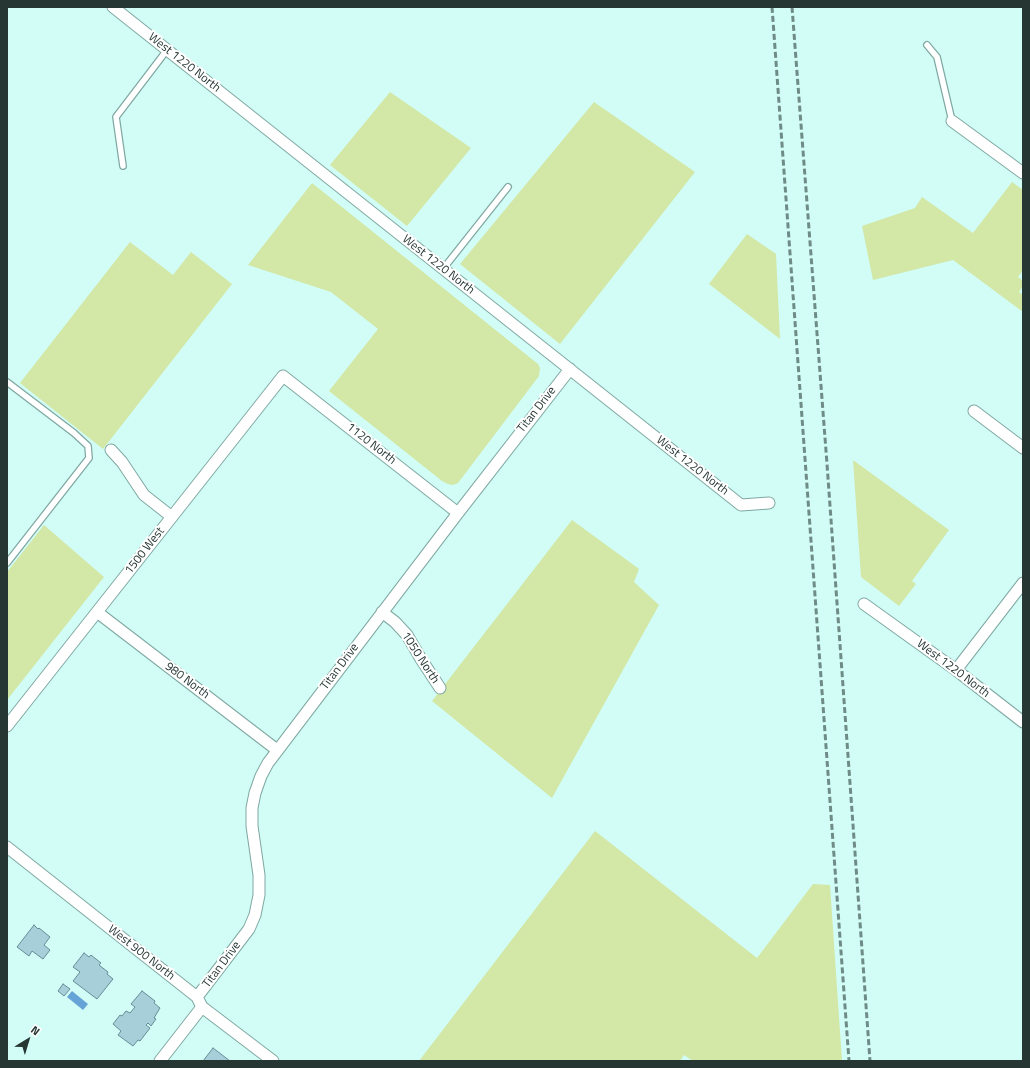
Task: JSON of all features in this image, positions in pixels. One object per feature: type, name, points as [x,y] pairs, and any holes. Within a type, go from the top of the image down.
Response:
[{"type":"street","name":"West 1220 North","points":[[113,7],[741,504],[770,503]]},
{"type":"street","points":[[952,121],[1023,173]]},
{"type":"street","name":"Titan Drive","points":[[197,997],[249,929],[255,915],[259,895],[259,875],[252,826],[252,808],[261,776],[268,763],[382,612],[570,369]]},
{"type":"street","name":"1120 North","points":[[284,376],[458,513]]},
{"type":"street","name":"1500 West","points":[[7,726],[284,376]]},
{"type":"street","points":[[974,411],[1023,448]]},
{"type":"street","points":[[111,450],[122,462],[144,494],[172,517]]},
{"type":"street","points":[[956,670],[1023,583]]},
{"type":"street","name":"West 1220 North","points":[[864,604],[956,670],[1023,722]]},
{"type":"street","name":"980 North","points":[[97,612],[277,750]]},
{"type":"street","name":"1050 North","points":[[382,612],[395,622],[407,635],[440,688]]},
{"type":"street","name":"West 900 North","points":[[7,847],[197,997],[202,1008],[273,1061]]},
{"type":"street","points":[[160,1061],[202,1008]]},
{"type":"lane","points":[[927,45],[937,57],[952,121]]},
{"type":"lane","points":[[124,166],[116,117],[167,50]]},
{"type":"lane","points":[[443,269],[508,187]]},
{"type":"lane","points":[[7,382],[74,433],[88,446],[89,458],[7,563]]},
{"type":"green space","points":[[390,92],[471,148],[407,226],[330,165]]},
{"type":"green space","points":[[594,102],[695,172],[560,344],[460,264]]},
{"type":"green space","points":[[1012,182],[1023,190],[1023,270],[1018,277],[1023,281],[1023,286],[1019,292],[1023,295],[1023,312],[953,260],[873,280],[862,226],[915,208],[922,197],[973,233]]},
{"type":"green space","points":[[312,183],[538,364],[540,368],[539,376],[458,483],[453,485],[442,481],[329,391],[378,329],[331,292],[248,265]]},
{"type":"green space","points":[[747,234],[776,254],[780,339],[709,284]]},
{"type":"green space","points":[[130,242],[173,275],[191,252],[232,284],[103,449],[20,383]]},
{"type":"green space","points":[[853,460],[949,530],[912,581],[916,584],[899,606],[861,577]]},
{"type":"green space","points":[[572,520],[639,569],[634,582],[659,605],[552,798],[432,701]]},
{"type":"green space","points":[[44,525],[104,577],[7,700],[7,572]]},
{"type":"green space","points":[[595,831],[757,958],[813,884],[830,885],[842,1061],[693,1061],[684,1055],[680,1061],[419,1061]]},
{"type":"water","points":[[72,991],[88,1004],[83,1010],[67,997]]},
{"type":"building","points":[[34,925],[50,937],[44,945],[50,950],[43,959],[32,951],[29,956],[17,947]]},
{"type":"building","points":[[84,953],[89,957],[91,955],[101,963],[99,965],[108,972],[107,974],[113,979],[97,999],[73,981],[80,972],[73,967]]},
{"type":"building","points":[[63,984],[70,989],[64,996],[58,991]]},
{"type":"building","points":[[142,991],[155,1001],[154,1003],[160,1008],[154,1018],[156,1019],[151,1026],[148,1023],[146,1025],[150,1028],[140,1041],[138,1040],[133,1046],[118,1035],[121,1031],[113,1024],[120,1015],[122,1016],[126,1011],[130,1013],[135,1007],[131,1004]]},
{"type":"building","points":[[213,1048],[230,1061],[203,1061]]},
{"type":"railway","points":[[772,7],[849,1061]]},
{"type":"railway","points":[[792,7],[870,1061]]}]
